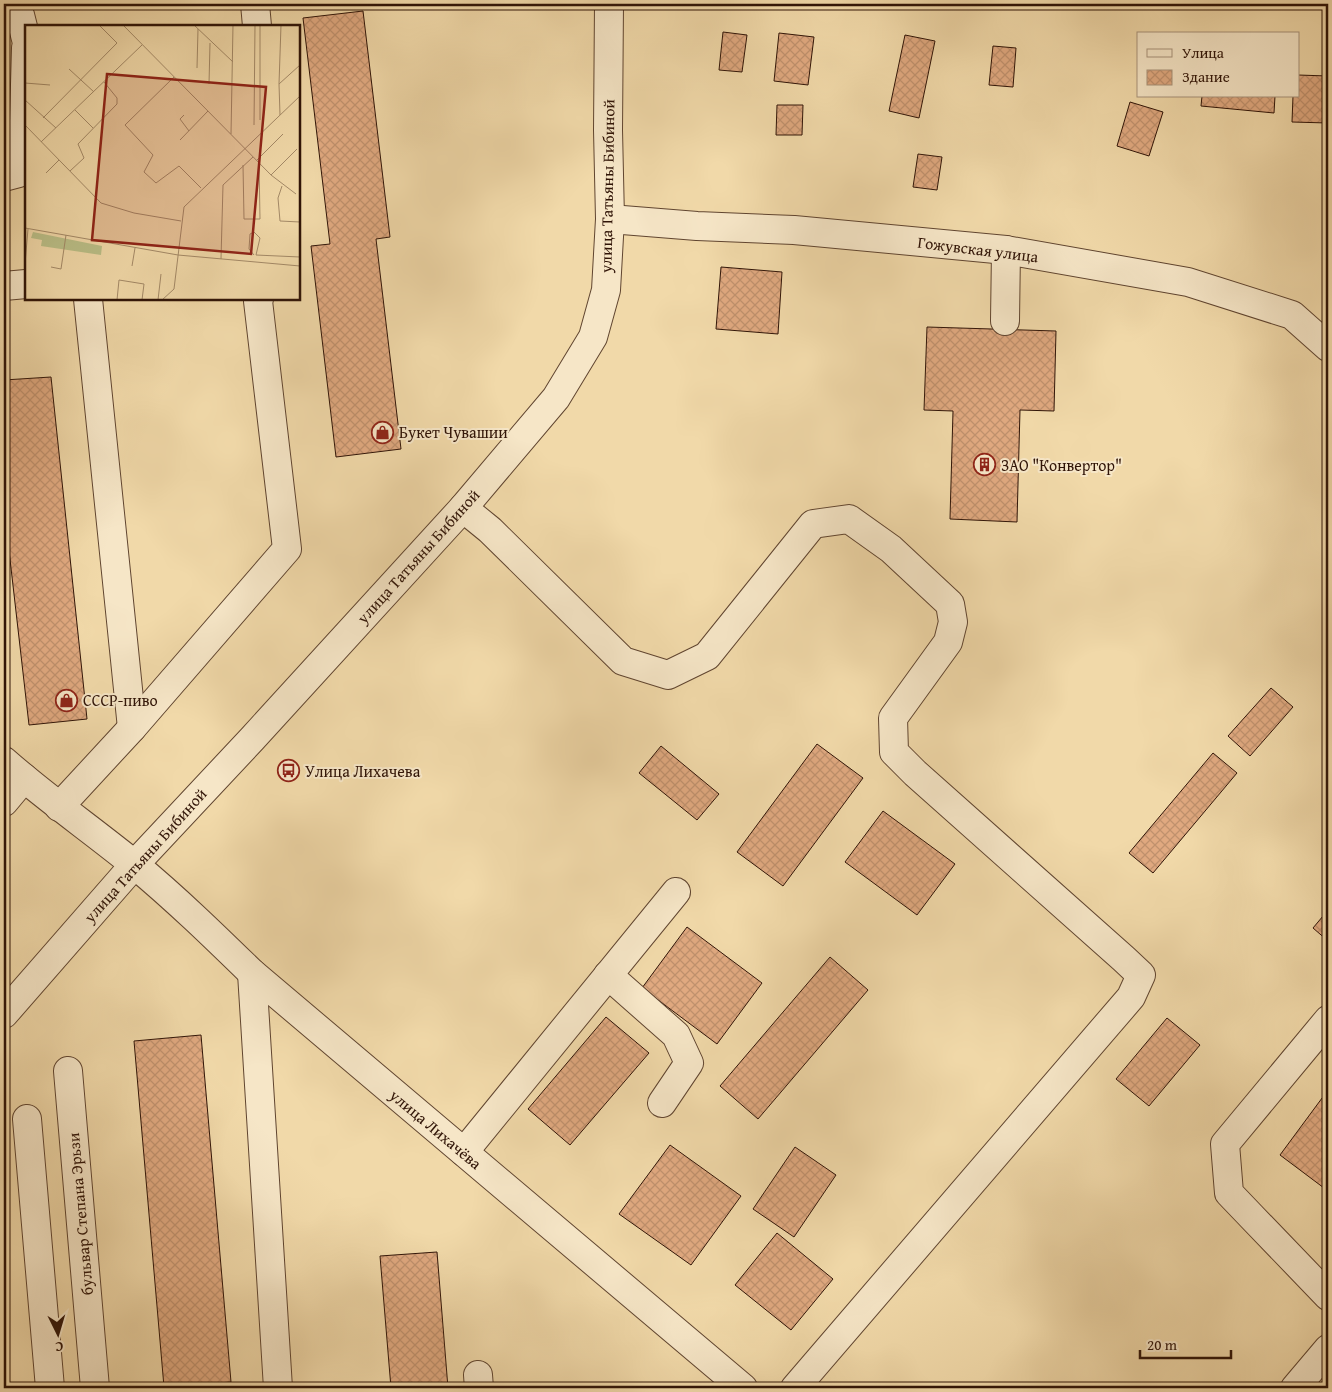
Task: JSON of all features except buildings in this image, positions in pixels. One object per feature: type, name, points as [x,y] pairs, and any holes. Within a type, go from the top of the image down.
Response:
[{"type":"street","points":[[10,4],[20,15],[25,34]]},
{"type":"street","points":[[255,4],[257,25]]},
{"type":"street","name":"улица Татьяны Бибиной","points":[[4,1014],[134,865],[463,508],[556,398],[593,337],[606,290],[610,219],[608,130],[609,4]]},
{"type":"street","points":[[4,177],[19,173],[23,158],[25,85]]},
{"type":"street","name":"Гожувская улица","points":[[610,219],[697,226],[794,230],[1006,250],[1188,282],[1292,315],[1328,347]]},
{"type":"street","points":[[1005,321],[1006,250]]},
{"type":"street","points":[[4,286],[25,284]]},
{"type":"street","points":[[88,300],[132,728]]},
{"type":"street","points":[[59,807],[132,728],[287,549],[258,300]]},
{"type":"street","points":[[463,508],[490,530],[623,661],[668,675],[706,656],[813,524],[849,519],[891,549],[950,604],[953,622],[948,642],[893,718],[894,752],[915,773],[1141,975],[1131,996],[795,1388]]},
{"type":"street","points":[[4,802],[10,761]]},
{"type":"street","name":"улица Лихачёва","points":[[10,761],[59,807],[134,865],[198,919],[252,973],[743,1388]]},
{"type":"street","points":[[464,1152],[676,892]]},
{"type":"street","points":[[252,973],[278,1388]]},
{"type":"street","points":[[608,975],[676,1035],[689,1063],[662,1103]]},
{"type":"street","points":[[1328,1020],[1225,1144],[1229,1193],[1328,1296]]},
{"type":"street","name":"бульвар Степана Эрьзи","points":[[68,1070],[95,1388]]},
{"type":"street","points":[[27,1119],[50,1388]]},
{"type":"street","points":[[1295,1388],[1328,1349]]},
{"type":"place","name":"Букет Чувашии","points":[[383,432]]},
{"type":"place","name":"ЗАО \"Конвертор\"","points":[[985,465]]},
{"type":"place","name":"СССР-пиво","points":[[67,700]]},
{"type":"place","name":"Улица Лихачева","points":[[289,771]]}]
